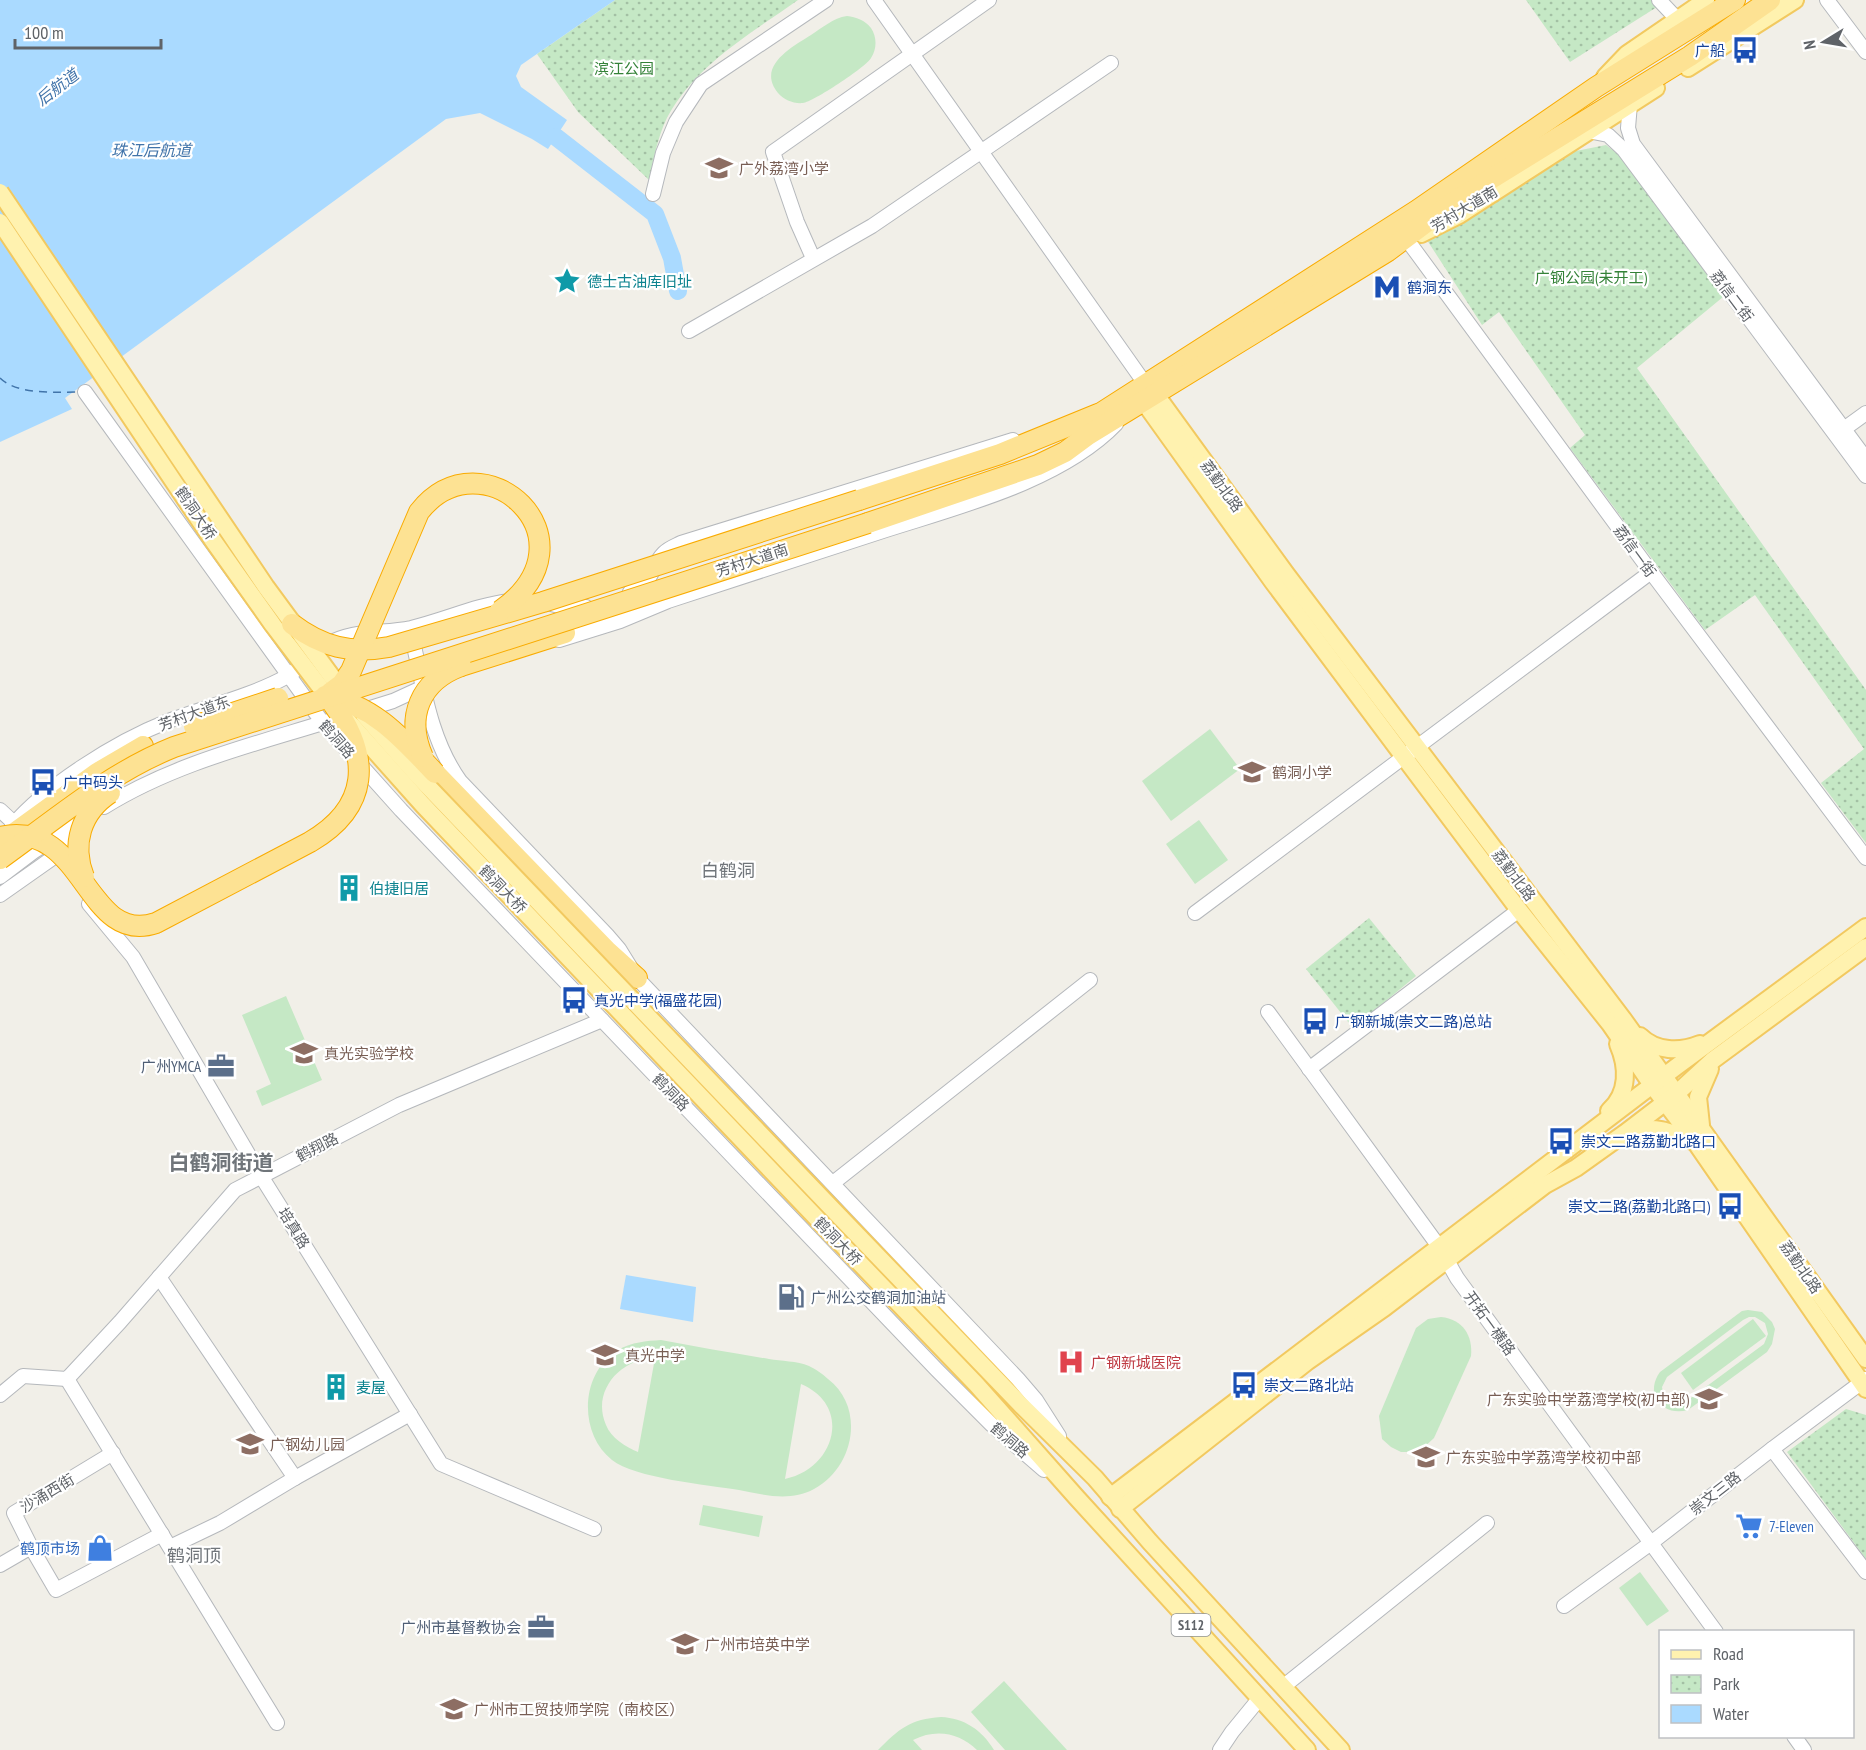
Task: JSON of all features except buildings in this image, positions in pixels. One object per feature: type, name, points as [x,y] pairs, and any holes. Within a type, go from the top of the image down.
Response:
[{"type":"highway","points":[[1596,87],[1735,0]]},
{"type":"highway","points":[[1388,251],[1452,203],[1690,56],[1770,0]]},
{"type":"highway","name":"芳村大道南","points":[[364,685],[673,592],[863,511],[979,487],[1045,462],[1065,452],[1143,399],[1596,87]]},
{"type":"highway","name":"芳村大道南","points":[[269,701],[666,576],[997,468],[1032,454],[1060,440],[1098,414],[1143,399],[1388,251]]},
{"type":"highway","points":[[308,703],[336,689],[351,671],[419,512],[437,495],[463,485],[486,485],[510,495],[530,514],[539,539],[537,565],[531,581],[515,600],[489,619]]},
{"type":"highway","points":[[292,624],[321,643],[345,648],[371,650],[398,645],[863,511]]},
{"type":"highway","points":[[435,773],[420,752],[415,722],[424,693],[442,675],[460,666],[581,627],[673,592]]},
{"type":"highway","points":[[99,902],[81,869],[78,846],[85,819],[99,801],[134,778],[162,764],[306,713],[364,685]]},
{"type":"highway","name":"芳村大道东","points":[[0,860],[108,781],[146,759],[189,741],[364,685]]},
{"type":"highway","points":[[269,701],[298,695],[316,695],[352,704],[388,724],[543,886],[637,978]]},
{"type":"highway","name":"芳村大道东","points":[[0,841],[97,773],[143,746],[269,701]]},
{"type":"highway","points":[[0,841],[24,836],[51,846],[69,862],[108,913],[119,921],[133,926],[149,926],[310,842],[332,827],[351,801],[360,768],[354,738],[333,704]]},
{"type":"main road","name":"芳村大道南","points":[[1596,87],[1627,54],[1706,0]]},
{"type":"main road","name":"芳村大道南","points":[[1388,251],[1459,215],[1795,0]]},
{"type":"main road","name":"鹤洞大桥","points":[[0,192],[292,624],[344,693],[417,775],[1069,1453]]},
{"type":"main road","name":"鹤洞大桥","points":[[0,222],[224,556],[333,704],[436,819],[976,1384],[1077,1498]]},
{"type":"main road","name":"荔勤北路","points":[[1143,399],[1286,574],[1418,747],[1658,1081],[1866,1359]]},
{"type":"main road","name":"荔勤北路","points":[[1143,399],[1273,582],[1519,910],[1617,1022]]},
{"type":"main road","points":[[1567,1150],[1866,927]]},
{"type":"main road","points":[[1444,1254],[1545,1185],[1576,1168],[1671,1098],[1713,1060],[1866,947]]},
{"type":"main road","points":[[1617,1022],[1644,1040],[1658,1047],[1672,1050],[1690,1048],[1720,1035]]},
{"type":"main road","points":[[1115,1503],[1308,1361],[1444,1254],[1567,1150],[1613,1107],[1623,1091],[1625,1079],[1617,1022]]},
{"type":"main road","points":[[1624,1133],[1657,1128],[1699,1136],[1698,1097],[1713,1060]]},
{"type":"main road","name":"荔勤北路","points":[[1699,1136],[1864,1384]]},
{"type":"main road","points":[[1567,1150],[1576,1151],[1580,1156],[1576,1168]]},
{"type":"main road","name":"S112","points":[[1069,1453],[1341,1750]]},
{"type":"main road","name":"鹤洞路","points":[[1077,1498],[1307,1750]]},
{"type":"street","points":[[654,194],[663,153],[676,122],[701,84],[826,0]]},
{"type":"street","points":[[874,0],[981,152],[1143,399]]},
{"type":"street","points":[[813,258],[797,222],[773,152],[989,0]]},
{"type":"street","points":[[1659,0],[1677,19]]},
{"type":"street","points":[[1827,0],[1866,52]]},
{"type":"street","points":[[689,331],[872,226],[1110,63]]},
{"type":"street","name":"荔信二街","points":[[1630,104],[1628,128],[1633,144],[1840,432],[1866,476]]},
{"type":"street","name":"荔信二街","points":[[1588,131],[1608,135],[1624,150],[1840,432],[1866,459]]},
{"type":"street","name":"荔信一街","points":[[1408,241],[1651,572],[1866,858]]},
{"type":"street","name":"鹤洞路","points":[[85,392],[322,723],[401,810],[937,1370],[992,1425],[1077,1498]]},
{"type":"street","name":"芳村大道南","points":[[423,687],[442,678],[620,621],[673,592],[1014,487],[1063,464],[1102,439],[1143,399]]},
{"type":"street","points":[[1840,432],[1866,412]]},
{"type":"street","name":"芳村大道南","points":[[409,628],[482,606],[509,601],[533,600],[570,609],[581,608],[642,588],[652,577],[665,553],[690,539],[1098,414]]},
{"type":"street","points":[[1195,913],[1651,572]]},
{"type":"street","points":[[652,577],[656,594],[673,592]]},
{"type":"street","points":[[409,628],[437,737],[450,766],[460,781],[607,935],[619,949],[637,978],[1018,1379],[1036,1400],[1069,1453]]},
{"type":"street","name":"芳村大道东","points":[[0,841],[14,823],[37,801],[65,780],[132,738],[165,723],[262,688],[287,676],[337,638],[409,628]]},
{"type":"street","points":[[0,877],[33,852],[147,783],[259,741],[393,701],[423,687]]},
{"type":"street","points":[[0,895],[54,857],[106,806]]},
{"type":"street","points":[[0,810],[14,823]]},
{"type":"street","name":"培真路","points":[[54,857],[78,891],[133,957],[261,1176],[441,1464],[594,1529]]},
{"type":"street","name":"荔勤北路","points":[[1309,1069],[1519,910]]},
{"type":"street","points":[[833,1183],[1090,980]]},
{"type":"street","points":[[624,1042],[622,1027],[630,1009],[642,1001],[660,1002]]},
{"type":"street","name":"开拓一横路","points":[[1268,1012],[1444,1254],[1457,1278],[1715,1630]]},
{"type":"street","name":"鹤翔路","points":[[67,1379],[235,1190],[399,1105],[603,1020]]},
{"type":"street","points":[[159,1277],[295,1478]]},
{"type":"street","points":[[0,1395],[23,1376],[67,1379],[277,1723]]},
{"type":"street","name":"崇文三路","points":[[1564,1606],[1651,1543],[1772,1449],[1864,1384]]},
{"type":"street","points":[[170,1547],[220,1523],[410,1414]]},
{"type":"street","points":[[1772,1449],[1866,1572]]},
{"type":"street","name":"沙涌西街","points":[[31,1547],[14,1513],[113,1453]]},
{"type":"street","points":[[1284,1686],[1487,1522]]},
{"type":"street","points":[[0,1565],[31,1547],[56,1590],[162,1534]]},
{"type":"street","points":[[1220,1750],[1232,1731],[1259,1699]]},
{"type":"street","points":[[1795,1738],[1804,1750]]},
{"type":"green space","name":"滨江公园","points":[[615,0],[798,0],[729,48],[684,92],[664,125],[649,180],[578,112],[537,54]]},
{"type":"green space","points":[[1526,0],[1668,0],[1570,62]]},
{"type":"green space","points":[[847,16],[860,19],[871,28],[876,43],[871,58],[850,76],[809,101],[796,103],[786,100],[772,83],[771,74],[779,58],[828,24]]},
{"type":"green space","name":"广钢公园(未开工)","points":[[1606,145],[1627,161],[1723,297],[1637,368],[1866,690],[1866,843],[1821,783],[1864,749],[1755,595],[1705,630],[1570,448],[1585,435],[1499,312],[1482,325],[1425,237],[1566,153]]},
{"type":"green space","points":[[1210,729],[1240,769],[1171,821],[1142,781]]},
{"type":"green space","points":[[1199,820],[1228,860],[1195,884],[1166,844]]},
{"type":"green space","points":[[1369,918],[1416,976],[1353,1028],[1306,969]]},
{"type":"green space","points":[[286,996],[322,1080],[262,1106],[256,1091],[271,1084],[242,1015]]},
{"type":"green space","points":[[1742,1311],[1762,1312],[1772,1322],[1775,1329],[1772,1344],[1767,1352],[1688,1410],[1670,1410],[1663,1407],[1655,1396],[1654,1388],[1660,1372]],"holes":[[[1755,1317],[1765,1323],[1768,1334],[1764,1344],[1684,1403],[1673,1404],[1664,1398],[1662,1387],[1667,1377],[1743,1320]]]},
{"type":"green space","points":[[1441,1317],[1455,1321],[1465,1330],[1470,1342],[1471,1356],[1434,1438],[1422,1449],[1401,1452],[1382,1439],[1379,1416],[1416,1328],[1428,1319]]},
{"type":"green space","points":[[1753,1319],[1766,1336],[1693,1390],[1681,1373]]},
{"type":"green space","points":[[661,1340],[799,1363],[809,1366],[826,1377],[840,1391],[851,1421],[846,1453],[838,1467],[828,1479],[814,1489],[796,1495],[777,1496],[654,1476],[637,1472],[612,1460],[593,1435],[589,1419],[590,1388],[596,1373],[605,1360],[623,1347],[644,1341]],"holes":[[[655,1358],[638,1452],[619,1442],[608,1430],[602,1412],[603,1400],[606,1389],[621,1370],[643,1359]],[[801,1384],[817,1394],[827,1407],[832,1421],[831,1436],[826,1450],[816,1463],[802,1473],[785,1479]]]},
{"type":"green space","points":[[1846,1409],[1866,1415],[1866,1559],[1787,1452]]},
{"type":"green space","points":[[703,1505],[763,1516],[759,1537],[699,1525]]},
{"type":"green space","points":[[1640,1572],[1669,1611],[1647,1626],[1619,1588]]},
{"type":"green space","points":[[1004,1681],[1067,1750],[1005,1750],[971,1712]]},
{"type":"green space","points":[[941,1717],[972,1726],[994,1750],[977,1750],[955,1736],[939,1733],[913,1740],[922,1750],[878,1750],[906,1726],[921,1720]]},
{"type":"water","name":"珠江后航道","points":[[0,0],[615,0],[521,65],[516,76],[521,87],[567,120],[548,149],[480,113],[446,119],[65,398],[72,409],[0,442]]},
{"type":"water","points":[[626,1275],[696,1287],[693,1322],[620,1309]]},
{"type":"waterway","points":[[556,137],[655,214],[672,258],[678,291]]},
{"type":"ferry route","points":[[0,378],[26,390],[78,392]]},
{"type":"place","name":"广船","points":[[1745,50]]},
{"type":"place","name":"广外荔湾小学","points":[[719,168]]},
{"type":"place","name":"德士古油库旧址","points":[[567,281]]},
{"type":"place","name":"鹤洞东","points":[[1387,287]]},
{"type":"place","name":"鹤洞小学","points":[[1252,772]]},
{"type":"place","name":"广中码头","points":[[43,782]]},
{"type":"place","name":"伯捷旧居","points":[[349,888]]},
{"type":"place","name":"真光中学(福盛花园)","points":[[574,1000]]},
{"type":"place","name":"广钢新城(崇文二路)总站","points":[[1315,1021]]},
{"type":"place","name":"真光实验学校","points":[[304,1053]]},
{"type":"place","name":"广州YMCA","points":[[221,1066]]},
{"type":"place","name":"崇文二路荔勤北路口","points":[[1561,1141]]},
{"type":"place","name":"崇文二路(荔勤北路口)","points":[[1730,1206]]},
{"type":"place","name":"广州公交鹤洞加油站","points":[[791,1297]]},
{"type":"place","name":"真光中学","points":[[605,1355]]},
{"type":"place","name":"广钢新城医院","points":[[1071,1362]]},
{"type":"place","name":"崇文二路北站","points":[[1244,1385]]},
{"type":"place","name":"麦屋","points":[[336,1387]]},
{"type":"place","name":"广东实验中学荔湾学校(初中部)","points":[[1709,1399]]},
{"type":"place","name":"广钢幼儿园","points":[[250,1444]]},
{"type":"place","name":"广东实验中学荔湾学校初中部","points":[[1426,1457]]},
{"type":"place","name":"7-Eleven","points":[[1749,1526]]},
{"type":"place","name":"鹤顶市场","points":[[100,1548]]},
{"type":"place","name":"广州市基督教协会","points":[[541,1627]]},
{"type":"place","name":"广州市培英中学","points":[[685,1644]]},
{"type":"place","name":"广州市工贸技师学院（南校区）","points":[[454,1709]]},
{"type":"district","name":"白鹤洞","points":[[728,870]]},
{"type":"district","name":"白鹤洞街道","points":[[221,1162]]},
{"type":"district","name":"鹤洞顶","points":[[194,1555]]},
{"type":"water label","name":"后航道","points":[[57,87]]}]
